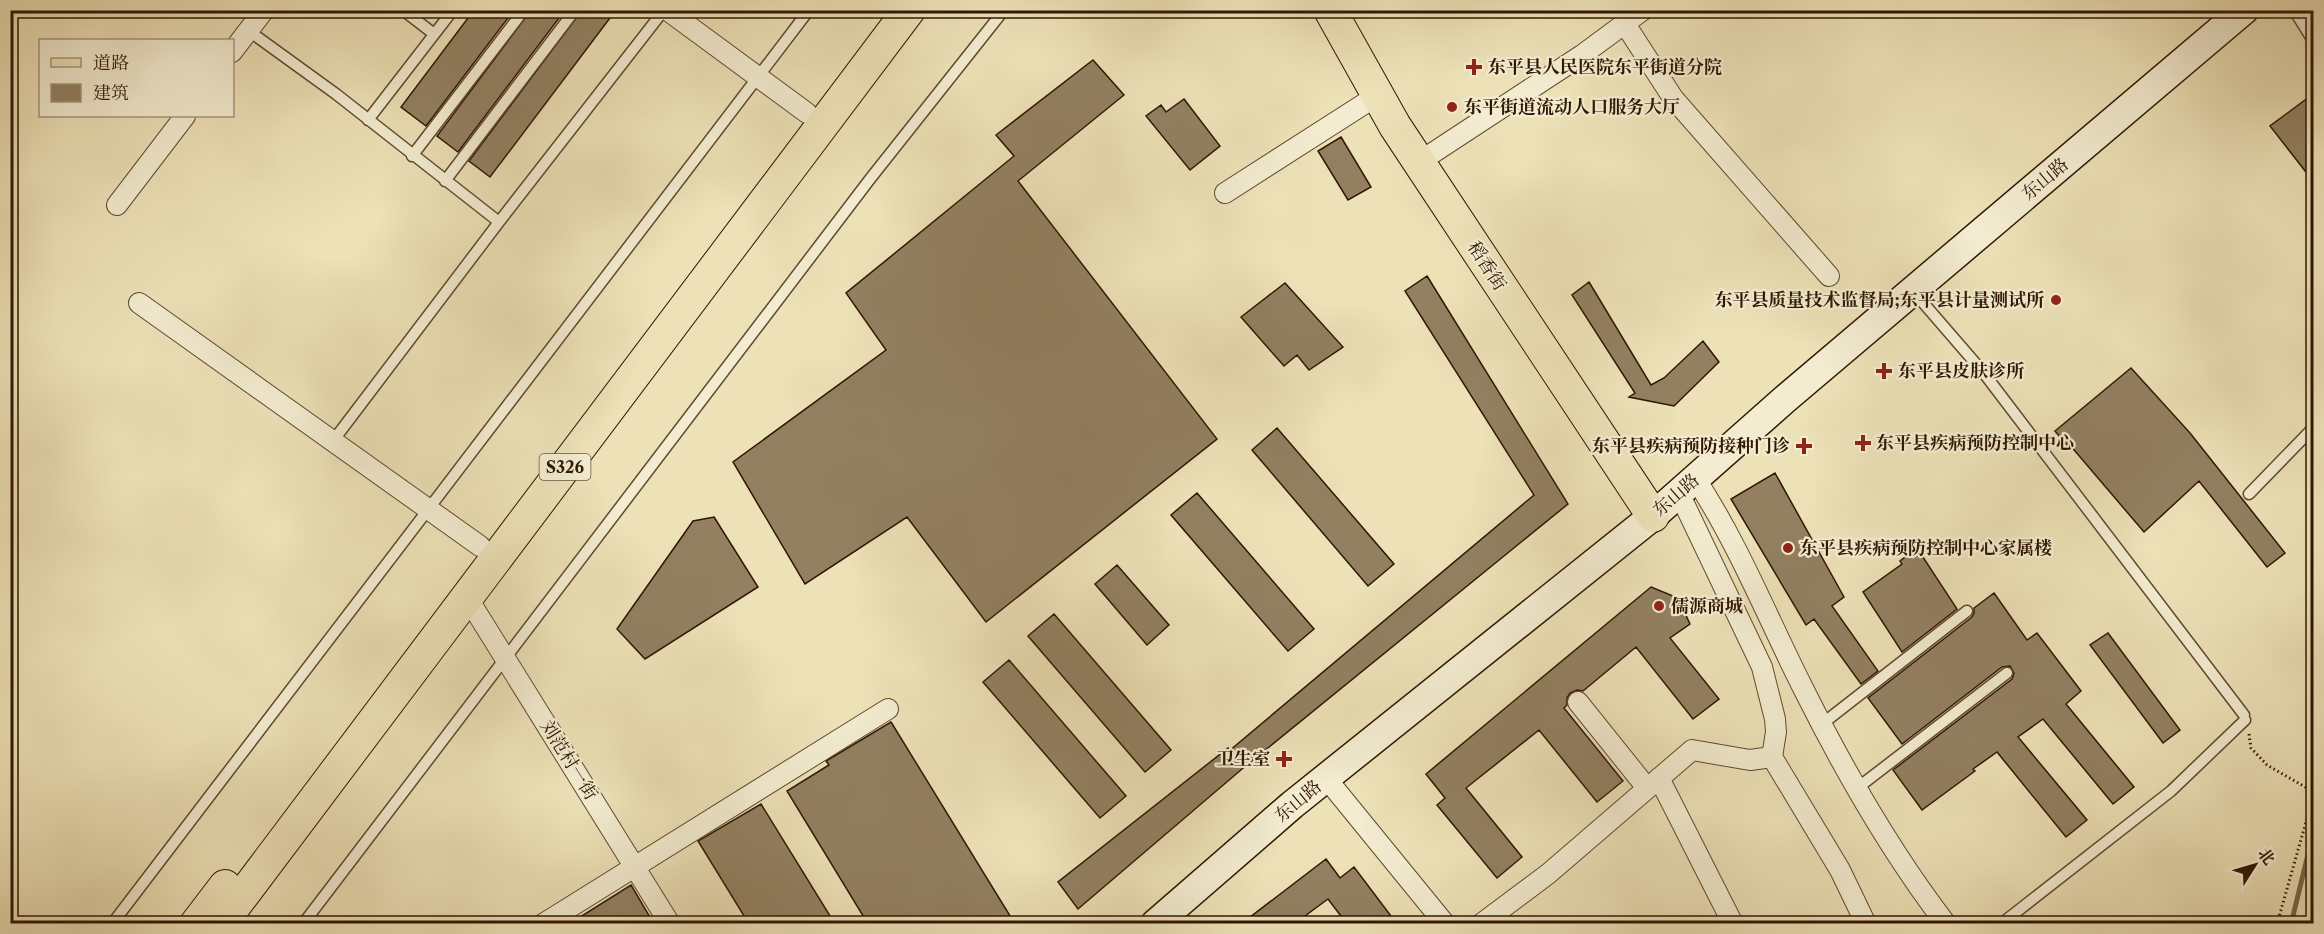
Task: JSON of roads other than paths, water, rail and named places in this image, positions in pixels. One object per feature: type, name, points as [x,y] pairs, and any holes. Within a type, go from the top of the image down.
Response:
[{"type":"main road","name":"S326","points":[[196,924],[884,10]]},
{"type":"main road","name":"S326","points":[[221,924],[909,10]]},
{"type":"main road","name":"稻香街","points":[[1330,10],[1419,162],[1653,516]]},
{"type":"street","points":[[234,50],[264,10]]},
{"type":"street","points":[[666,10],[807,113]]},
{"type":"street","points":[[1419,162],[1582,54],[1643,10]]},
{"type":"street","name":"东山路","points":[[1155,924],[1326,778],[1653,516],[1913,291],[2244,10]]},
{"type":"street","points":[[1625,24],[1673,98],[1829,276]]},
{"type":"street","points":[[1225,193],[1378,95]]},
{"type":"street","points":[[117,206],[184,117]]},
{"type":"street","points":[[139,303],[480,546]]},
{"type":"street","points":[[1687,486],[1719,515],[1856,789],[1880,830],[1946,924]]},
{"type":"street","points":[[1687,486],[1762,667],[1775,719],[1776,732],[1772,757],[1840,870],[1866,924]]},
{"type":"street","name":"刘范村一街","points":[[467,597],[670,924]]},
{"type":"street","points":[[1578,702],[1653,783],[1733,924]]},
{"type":"street","points":[[543,924],[888,709]]},
{"type":"street","points":[[1481,924],[1548,874],[1692,750],[1750,760],[1772,757]]},
{"type":"street","points":[[1326,778],[1445,924]]},
{"type":"lane","points":[[403,10],[434,34]]},
{"type":"lane","points":[[368,120],[453,10]]},
{"type":"lane","points":[[412,156],[524,10]]},
{"type":"lane","points":[[444,181],[575,10]]},
{"type":"lane","points":[[333,441],[499,222],[666,10]]},
{"type":"lane","points":[[112,924],[809,10]]},
{"type":"lane","points":[[303,924],[870,179],[1004,10]]},
{"type":"lane","points":[[2294,10],[2313,42]]},
{"type":"lane","points":[[249,31],[499,222]]},
{"type":"lane","points":[[1913,291],[1983,372],[2245,717],[2171,791],[2001,924]]},
{"type":"lane","points":[[2249,495],[2313,427]]},
{"type":"lane","points":[[1822,724],[1967,611]]},
{"type":"lane","points":[[1856,789],[2007,673]]},
{"type":"waterway","points":[[2291,924],[2314,830]]},
{"type":"place","name":"东平县人民医院东平街道分院","points":[[1474,67]]},
{"type":"place","name":"东平街道流动人口服务大厅","points":[[1452,107]]},
{"type":"place","name":"东平县质量技术监督局;东平县计量测试所","points":[[2056,300]]},
{"type":"place","name":"东平县皮肤诊所","points":[[1884,371]]},
{"type":"place","name":"东平县疾病预防控制中心","points":[[1863,443]]},
{"type":"place","name":"东平县疾病预防接种门诊","points":[[1804,446]]},
{"type":"place","name":"东平县疾病预防控制中心家属楼","points":[[1788,548]]},
{"type":"place","name":"儒源商城","points":[[1659,606]]},
{"type":"place","name":"卫生室","points":[[1284,759]]}]
